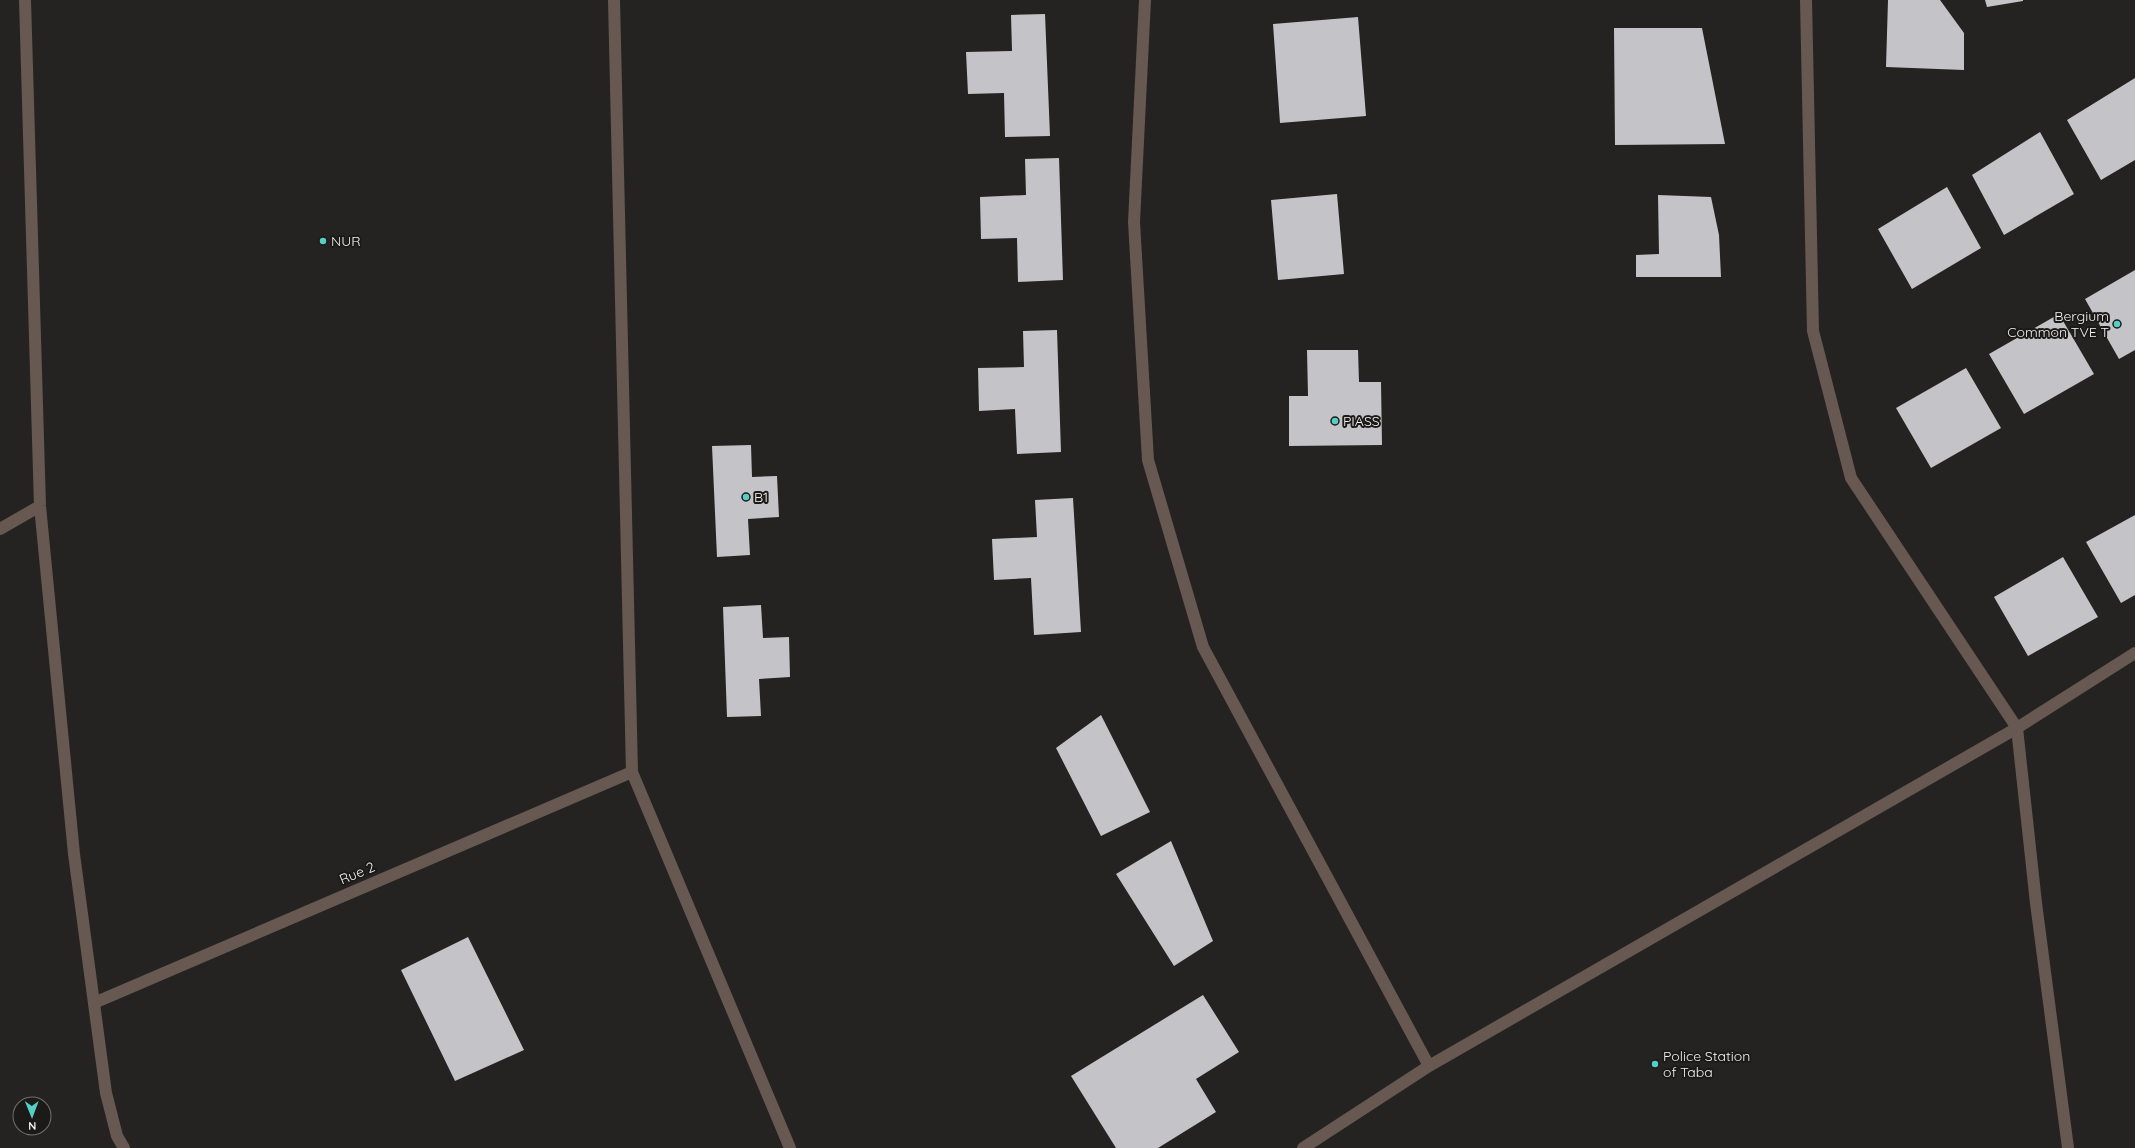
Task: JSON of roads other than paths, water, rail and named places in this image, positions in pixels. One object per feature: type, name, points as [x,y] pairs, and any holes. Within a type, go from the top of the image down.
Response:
[{"type":"street","points":[[25,0],[40,506],[74,854],[106,1093],[117,1136],[124,1148]]},
{"type":"street","points":[[614,0],[632,772],[790,1148]]},
{"type":"street","points":[[1145,0],[1134,222],[1148,460],[1203,647],[1429,1066]]},
{"type":"street","points":[[1806,0],[1813,331],[1850,478],[2017,728],[2036,903],[2068,1148]]},
{"type":"street","points":[[0,529],[40,506]]},
{"type":"street","points":[[1302,1148],[1429,1066],[2017,728],[2135,653]]},
{"type":"street","name":"Rue 2","points":[[94,1003],[632,772]]},
{"type":"place","name":"NUR","points":[[323,241]]},
{"type":"place","name":"Bergium Common TVE T","points":[[2117,324]]},
{"type":"place","name":"PIASS","points":[[1335,421]]},
{"type":"place","name":"B1","points":[[746,497]]},
{"type":"place","name":"Police Station of Taba","points":[[1655,1064]]}]
